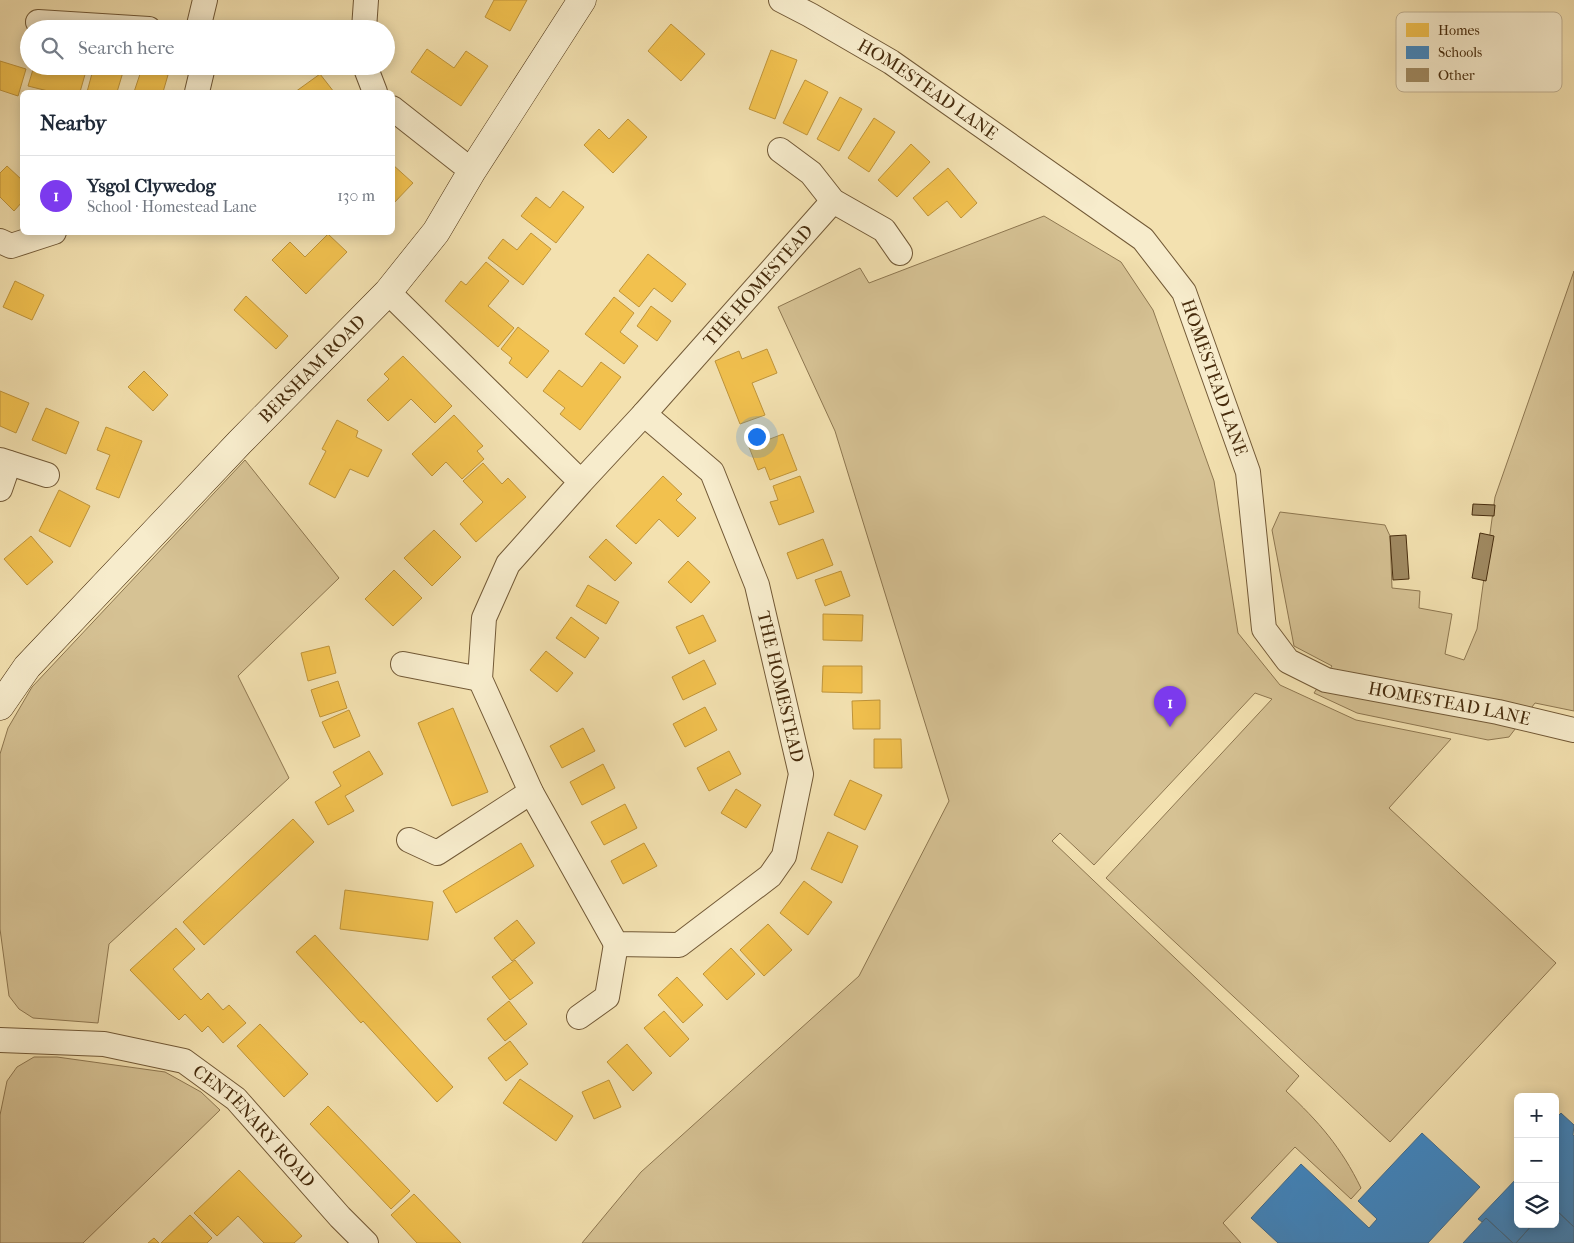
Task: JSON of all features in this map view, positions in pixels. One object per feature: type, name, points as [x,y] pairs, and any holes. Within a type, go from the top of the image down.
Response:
[{"type":"main road","name":"BERSHAM ROAD","points":[[1,702],[34,660],[240,442],[388,292],[436,232],[472,171],[582,0]]},
{"type":"street","points":[[200,20],[205,0]]},
{"type":"street","points":[[365,20],[366,0]]},
{"type":"street","name":"HOMESTEAD LANE","points":[[781,0],[891,62],[1144,239],[1184,292],[1248,472],[1264,629],[1288,660],[1326,680],[1498,712],[1574,730]]},
{"type":"street","points":[[197,90],[201,75]]},
{"type":"street","points":[[368,75],[374,90]]},
{"type":"street","points":[[395,110],[472,171]]},
{"type":"street","points":[[780,150],[812,173],[833,201],[884,230],[900,253]]},
{"type":"street","name":"THE HOMESTEAD","points":[[644,414],[712,472],[757,584],[801,774],[784,856],[770,876],[678,945],[616,944],[531,792],[480,679],[484,618],[508,564],[833,201]]},
{"type":"street","points":[[0,241],[11,246],[45,235]]},
{"type":"street","points":[[388,292],[581,482]]},
{"type":"street","points":[[0,490],[4,462],[47,475]]},
{"type":"street","points":[[404,664],[480,679]]},
{"type":"street","points":[[409,840],[437,853],[531,792]]},
{"type":"street","points":[[579,1017],[608,997],[616,944]]},
{"type":"street","name":"CENTENARY ROAD","points":[[0,1040],[104,1044],[184,1061],[236,1099],[340,1217],[366,1243]]},
{"type":"shaded area","points":[[1044,216],[1121,262],[1153,310],[1214,481],[1238,633],[1280,685],[1356,720],[1451,739],[1389,808],[1556,963],[1390,1142],[1106,878],[1272,699],[1255,693],[1094,865],[1060,833],[1052,841],[1299,1076],[1286,1091],[1309,1113],[1337,1147],[1353,1173],[1361,1188],[1351,1199],[1295,1147],[1223,1223],[1241,1243],[582,1243],[641,1172],[859,976],[949,801],[835,431],[778,307],[860,268],[869,283]]},
{"type":"shaded area","points":[[1574,271],[1574,711],[1535,703],[1509,737],[1488,740],[1357,713],[1314,693],[1332,666],[1294,646],[1272,530],[1280,512],[1385,525],[1390,536],[1392,588],[1420,591],[1419,608],[1452,614],[1445,654],[1464,660],[1477,629],[1495,497]]},
{"type":"shaded area","points":[[245,460],[339,578],[238,676],[289,778],[109,944],[98,1023],[33,1018],[19,1009],[9,996],[0,929],[0,754],[8,728],[32,687]]},
{"type":"shaded area","points":[[34,1057],[57,1057],[165,1072],[201,1092],[220,1110],[83,1243],[0,1243],[0,1115],[7,1081],[17,1067]]},
{"type":"building: Homes","points":[[494,0],[527,0],[510,31],[485,17]]},
{"type":"building: Homes","points":[[671,24],[705,54],[681,81],[648,51]]},
{"type":"building: Homes","points":[[427,49],[454,68],[466,51],[488,66],[461,106],[411,72]]},
{"type":"building: Homes","points":[[771,50],[797,60],[775,119],[749,109]]},
{"type":"building: Homes","points":[[0,61],[20,67],[20,75],[24,75],[18,96],[0,90]]},
{"type":"building: Homes","points":[[31,75],[85,75],[81,90],[44,90],[28,86]]},
{"type":"building: Homes","points":[[92,75],[122,75],[118,90],[88,90]]},
{"type":"building: Homes","points":[[140,75],[168,75],[164,90],[135,90]]},
{"type":"building: Homes","points":[[321,75],[332,90],[298,90]]},
{"type":"building: Homes","points":[[805,80],[828,92],[807,135],[783,123]]},
{"type":"building: Homes","points":[[840,97],[862,109],[839,151],[817,139]]},
{"type":"building: Homes","points":[[874,118],[895,132],[869,172],[848,158]]},
{"type":"building: Homes","points":[[628,119],[647,137],[613,173],[584,145],[599,129],[609,139]]},
{"type":"building: Homes","points":[[911,144],[930,162],[897,197],[878,180]]},
{"type":"building: Homes","points":[[7,166],[20,178],[20,204],[14,211],[0,197],[0,173]]},
{"type":"building: Homes","points":[[395,167],[413,183],[395,202]]},
{"type":"building: Homes","points":[[948,168],[977,203],[961,218],[947,201],[928,216],[913,198]]},
{"type":"building: Homes","points":[[563,191],[584,207],[556,243],[521,216],[536,197],[550,208]]},
{"type":"building: Homes","points":[[531,233],[551,249],[523,285],[488,258],[503,239],[517,250]]},
{"type":"building: Homes","points":[[327,235],[347,252],[306,294],[272,260],[290,242],[305,257]]},
{"type":"building: Homes","points":[[648,254],[686,284],[672,302],[654,288],[639,307],[619,291]]},
{"type":"building: Homes","points":[[486,262],[509,281],[488,306],[514,328],[498,347],[445,301],[461,281],[466,285]]},
{"type":"building: Homes","points":[[15,281],[44,295],[32,320],[3,307]]},
{"type":"building: Homes","points":[[246,296],[288,336],[276,349],[234,310]]},
{"type":"building: Homes","points":[[614,297],[634,313],[620,332],[638,346],[624,364],[585,334]]},
{"type":"building: Homes","points":[[651,306],[671,321],[657,341],[637,326]]},
{"type":"building: Homes","points":[[518,327],[549,351],[527,378],[509,363],[512,358],[501,349]]},
{"type":"building: Homes","points":[[767,349],[777,373],[752,383],[765,415],[740,424],[715,361],[739,351],[742,359]]},
{"type":"building: Homes","points":[[403,356],[452,406],[435,423],[411,399],[388,421],[367,400],[389,379],[384,374]]},
{"type":"building: Homes","points":[[601,362],[621,377],[580,430],[560,414],[565,408],[543,391],[559,370],[582,387]]},
{"type":"building: Homes","points":[[144,371],[168,395],[153,411],[128,387]]},
{"type":"building: Homes","points":[[0,391],[29,403],[16,433],[0,426]]},
{"type":"building: Homes","points":[[46,408],[79,422],[66,454],[32,440]]},
{"type":"building: Homes","points":[[454,415],[483,446],[477,451],[484,459],[462,479],[446,462],[432,476],[412,454]]},
{"type":"building: Homes","points":[[337,420],[358,431],[356,437],[382,450],[368,477],[350,469],[335,498],[309,484],[326,451],[322,449]]},
{"type":"building: Homes","points":[[106,427],[142,441],[119,498],[96,489],[110,455],[97,450]]},
{"type":"building: Homes","points":[[783,434],[797,470],[770,480],[765,467],[758,470],[749,447]]},
{"type":"building: Homes","points":[[483,463],[502,484],[508,478],[526,497],[476,542],[460,524],[483,502],[463,481]]},
{"type":"building: Homes","points":[[663,476],[682,494],[676,500],[696,518],[678,537],[659,519],[636,544],[616,526]]},
{"type":"building: Homes","points":[[800,476],[814,512],[779,525],[770,502],[778,500],[773,486]]},
{"type":"building: Homes","points":[[59,490],[90,506],[70,547],[39,531]]},
{"type":"building: Homes","points":[[434,530],[461,557],[432,586],[404,558]]},
{"type":"building: Homes","points":[[31,536],[53,562],[27,585],[4,559]]},
{"type":"building: Homes","points":[[606,539],[632,563],[615,581],[589,557]]},
{"type":"building: Homes","points":[[823,539],[833,565],[797,579],[787,553]]},
{"type":"building: Homes","points":[[688,561],[710,582],[691,603],[668,582]]},
{"type":"building: Homes","points":[[394,570],[422,598],[393,626],[365,599]]},
{"type":"building: Homes","points":[[841,571],[850,596],[825,606],[815,580]]},
{"type":"building: Homes","points":[[588,585],[619,602],[606,624],[576,606]]},
{"type":"building: Homes","points":[[823,614],[863,615],[862,641],[823,640]]},
{"type":"building: Homes","points":[[703,615],[716,641],[689,654],[676,627]]},
{"type":"building: Homes","points":[[571,617],[599,638],[585,658],[556,638]]},
{"type":"building: Homes","points":[[329,646],[336,673],[308,681],[301,653]]},
{"type":"building: Homes","points":[[546,651],[573,673],[557,692],[530,670]]},
{"type":"building: Homes","points":[[704,660],[716,684],[683,700],[672,677]]},
{"type":"building: Homes","points":[[823,666],[862,666],[862,693],[822,692]]},
{"type":"building: Homes","points":[[338,681],[347,708],[320,717],[311,690]]},
{"type":"building: Homes","points":[[880,700],[880,729],[853,729],[852,701]]},
{"type":"building: Homes","points":[[705,707],[717,730],[685,747],[673,724]]},
{"type":"building: Homes","points":[[453,708],[488,792],[452,806],[418,723]]},
{"type":"building: Homes","points":[[349,710],[360,736],[334,748],[322,722]]},
{"type":"building: Homes","points":[[583,728],[595,751],[562,768],[550,746]]},
{"type":"building: Homes","points":[[874,739],[901,739],[902,768],[874,768]]},
{"type":"building: Homes","points":[[369,751],[383,774],[345,796],[354,811],[328,825],[315,802],[341,786],[333,772]]},
{"type":"building: Homes","points":[[729,751],[741,774],[709,791],[697,768]]},
{"type":"building: Homes","points":[[603,764],[615,788],[582,805],[570,782]]},
{"type":"building: Homes","points":[[850,780],[882,795],[865,830],[834,815]]},
{"type":"building: Homes","points":[[736,789],[761,805],[746,828],[721,813]]},
{"type":"building: Homes","points":[[625,804],[637,828],[604,845],[591,822]]},
{"type":"building: Homes","points":[[293,819],[314,842],[204,945],[183,922]]},
{"type":"building: Homes","points":[[828,832],[858,846],[842,883],[811,869]]},
{"type":"building: Homes","points":[[521,843],[534,866],[456,913],[443,891]]},
{"type":"building: Homes","points":[[644,843],[657,866],[623,884],[611,861]]},
{"type":"building: Homes","points":[[804,881],[832,902],[808,935],[780,913]]},
{"type":"building: Homes","points":[[345,890],[433,902],[428,940],[340,929]]},
{"type":"building: Homes","points":[[517,920],[535,943],[512,961],[494,938]]},
{"type":"building: Homes","points":[[768,924],[792,950],[764,976],[740,950]]},
{"type":"building: Homes","points":[[176,928],[195,949],[173,969],[201,1000],[208,993],[223,1010],[229,1005],[246,1023],[223,1043],[208,1026],[202,1032],[185,1014],[179,1020],[130,970]]},
{"type":"building: Homes","points":[[315,935],[453,1087],[437,1102],[363,1021],[361,1023],[296,952]]},
{"type":"building: Homes","points":[[731,948],[755,974],[727,1000],[703,974]]},
{"type":"building: Homes","points":[[515,960],[533,983],[510,1000],[492,977]]},
{"type":"building: Homes","points":[[677,977],[703,1005],[683,1023],[658,995]]},
{"type":"building: Homes","points":[[509,1001],[527,1024],[505,1041],[487,1019]]},
{"type":"building: Homes","points":[[664,1011],[689,1039],[670,1057],[644,1028]]},
{"type":"building: Homes","points":[[260,1024],[308,1074],[284,1097],[237,1046]]},
{"type":"building: Homes","points":[[510,1041],[528,1064],[506,1081],[488,1058]]},
{"type":"building: Homes","points":[[627,1044],[652,1073],[633,1091],[607,1062]]},
{"type":"building: Homes","points":[[520,1079],[573,1116],[556,1141],[503,1103]]},
{"type":"building: Homes","points":[[609,1080],[621,1107],[594,1119],[582,1092]]},
{"type":"building: Homes","points":[[328,1106],[410,1191],[391,1209],[310,1124]]},
{"type":"building: Homes","points":[[239,1170],[302,1236],[294,1243],[264,1243],[238,1216],[217,1236],[194,1213]]},
{"type":"building: Homes","points":[[414,1194],[461,1243],[417,1243],[391,1215]]},
{"type":"building: Homes","points":[[190,1215],[212,1238],[207,1243],[161,1243]]},
{"type":"building: Homes","points":[[154,1238],[159,1243],[148,1243]]},
{"type":"building: Schools","points":[[1561,1113],[1574,1125],[1574,1227],[1559,1213],[1559,1115]]},
{"type":"building: Schools","points":[[1422,1133],[1480,1187],[1428,1243],[1278,1243],[1251,1218],[1301,1164],[1369,1228],[1377,1219],[1358,1201]]},
{"type":"building: Schools","points":[[1514,1181],[1514,1228],[1529,1228],[1516,1243],[1513,1243],[1486,1218],[1482,1222],[1478,1219]]},
{"type":"building: Schools","points":[[1559,1213],[1574,1227],[1574,1243],[1516,1243],[1529,1228],[1559,1228]]},
{"type":"building: Schools","points":[[1486,1218],[1513,1243],[1463,1243]]},
{"type":"building: Other","points":[[1473,504],[1495,505],[1494,516],[1472,515]]},
{"type":"building: Other","points":[[1480,533],[1494,536],[1486,581],[1472,578]]},
{"type":"building: Other","points":[[1406,535],[1409,579],[1393,580],[1390,536]]},
{"type":"place","name":"Ysgol Clywedog","points":[[1170,727]]}]
